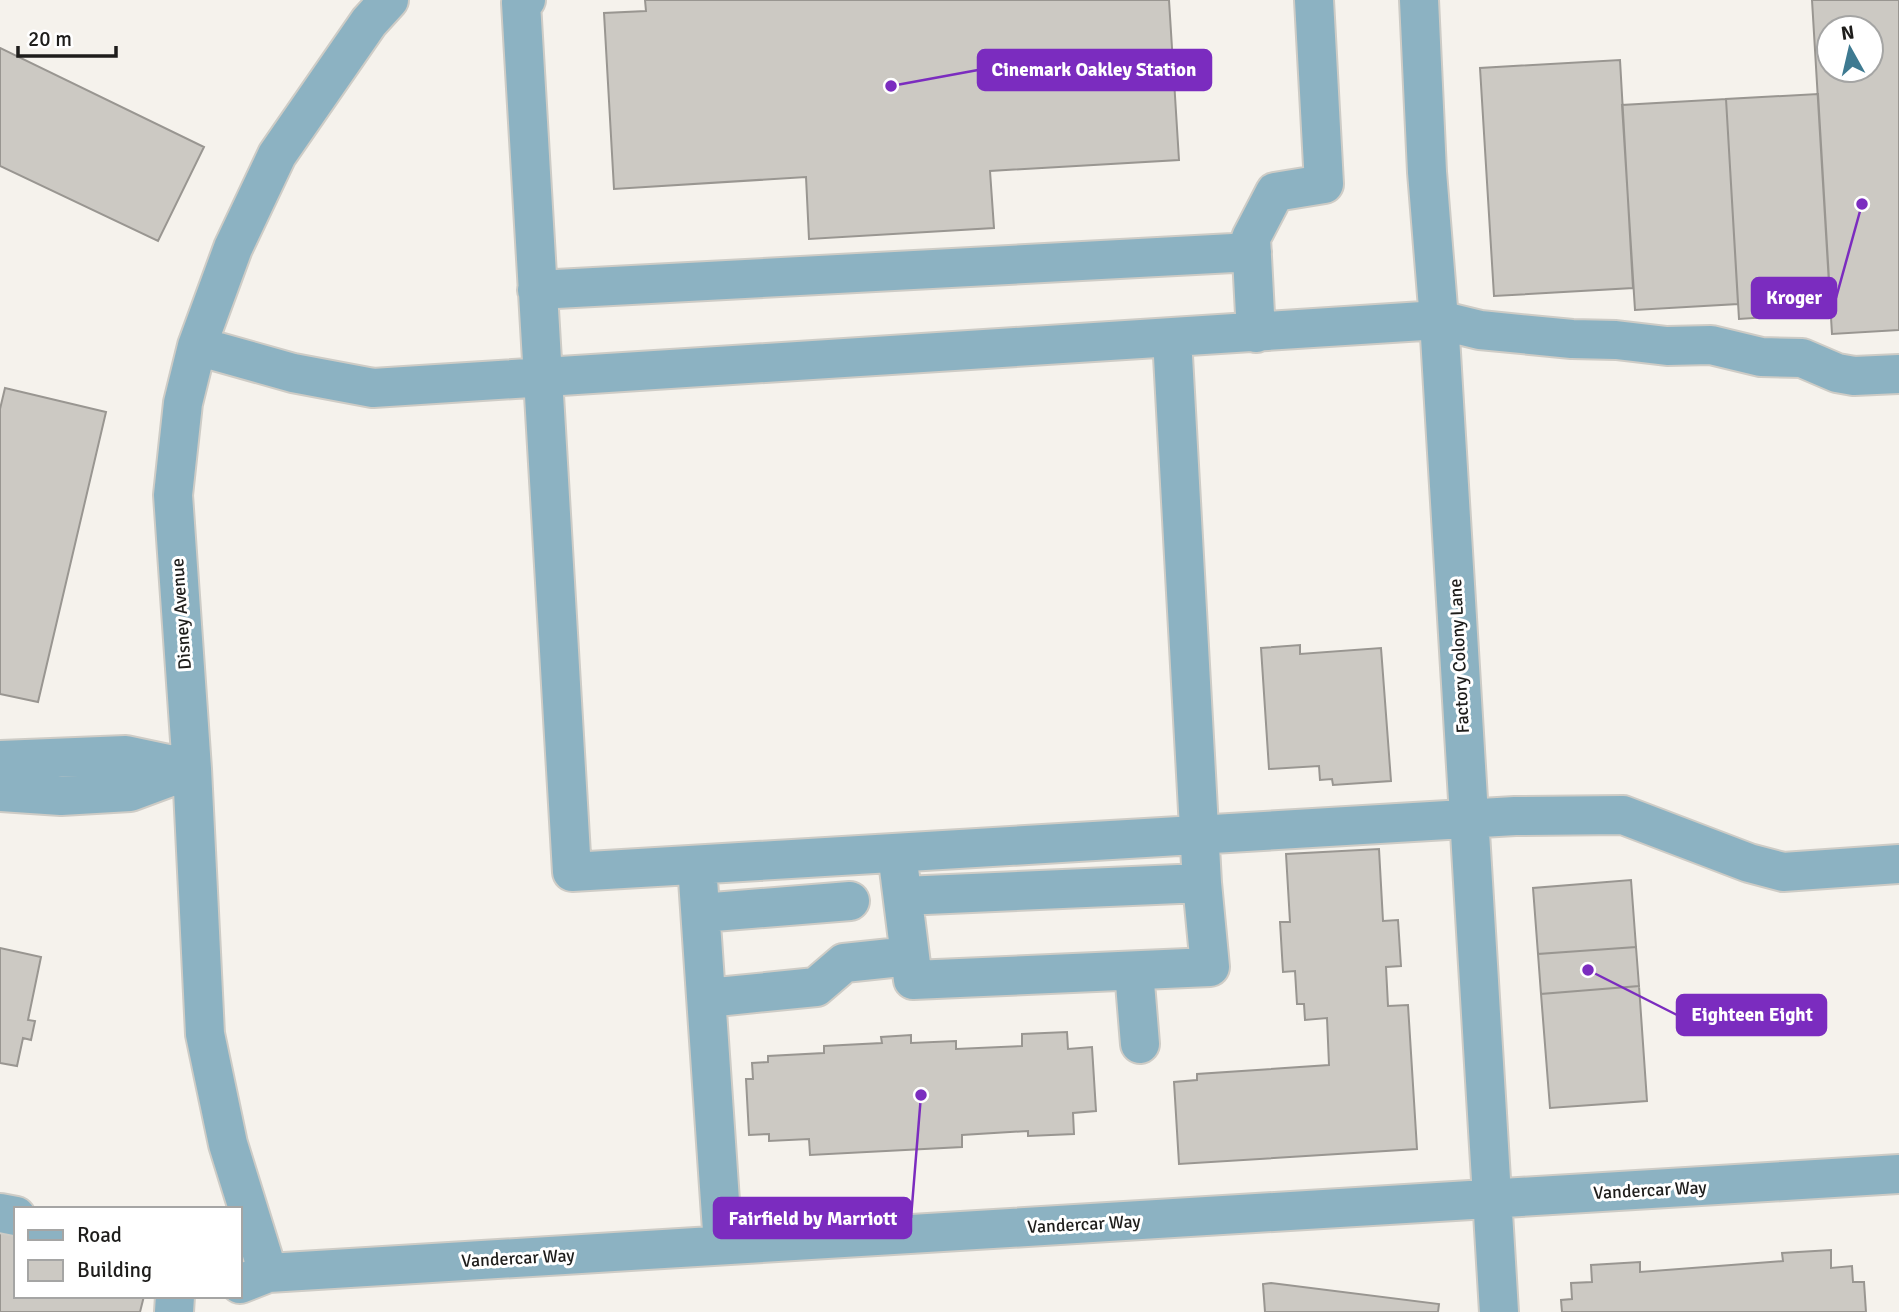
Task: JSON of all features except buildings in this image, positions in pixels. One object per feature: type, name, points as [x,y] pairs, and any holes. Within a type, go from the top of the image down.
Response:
[{"type":"street","name":"Disney Avenue","points":[[240,1207],[205,1034],[192,769],[173,495],[183,403],[197,345],[233,248],[277,155],[369,22],[389,0]]},
{"type":"street","points":[[526,0],[521,3],[572,872],[1515,816],[1623,815],[1749,863],[1783,872],[1899,864]]},
{"type":"street","points":[[1256,333],[1251,238],[1275,192],[1324,184],[1314,0]]},
{"type":"street","name":"Factory Colony Lane","points":[[1419,0],[1427,172],[1439,320],[1499,1312]]},
{"type":"street","points":[[537,290],[1252,252]]},
{"type":"street","points":[[197,345],[293,373],[373,388],[1439,320],[1480,330],[1572,339],[1616,340],[1667,346],[1712,345],[1761,357],[1802,358],[1837,373],[1854,376],[1899,374]]},
{"type":"street","points":[[897,853],[913,980],[1210,967],[1202,883],[1172,338]]},
{"type":"street","points":[[0,760],[126,755],[192,769]]},
{"type":"street","points":[[0,792],[61,796],[130,792],[192,769]]},
{"type":"street","points":[[697,864],[723,1245]]},
{"type":"street","points":[[903,896],[1202,883]]},
{"type":"street","points":[[701,913],[850,901]]},
{"type":"street","points":[[707,998],[816,987],[844,963],[910,956]]},
{"type":"street","points":[[1134,971],[1140,1044]]},
{"type":"street","name":"Vandercar Way","points":[[254,1278],[723,1245],[1899,1174]]},
{"type":"street","name":"Disney Avenue","points":[[242,1216],[254,1278]]},
{"type":"place","name":"Cinemark Oakley Station","points":[[891,86]]},
{"type":"place","name":"Kroger","points":[[1862,204]]},
{"type":"place","name":"Eighteen Eight","points":[[1588,970]]},
{"type":"place","name":"Fairfield by Marriott","points":[[921,1095]]}]
